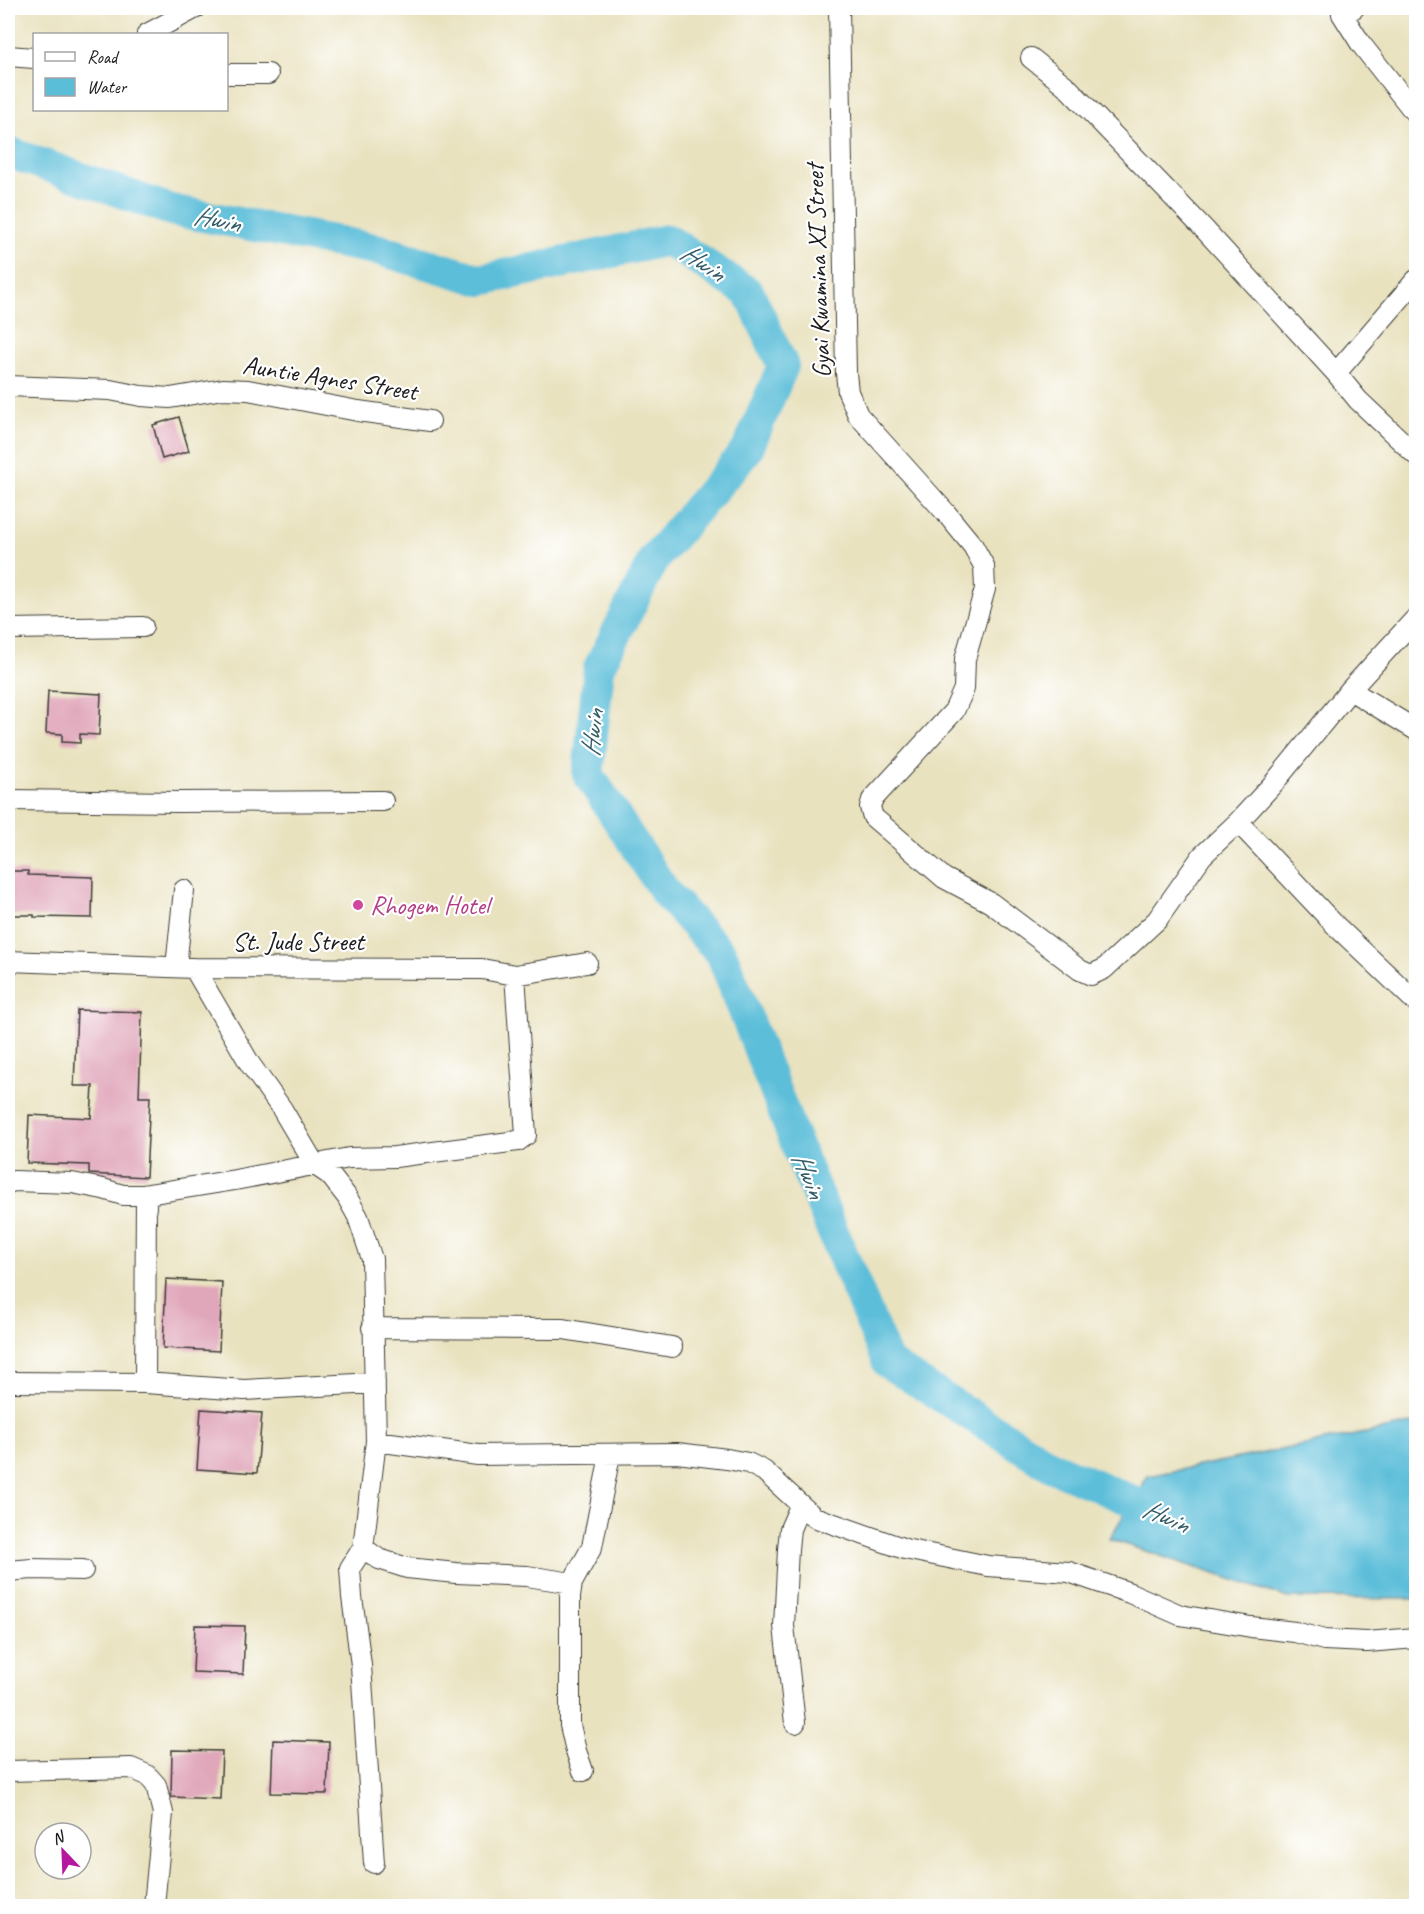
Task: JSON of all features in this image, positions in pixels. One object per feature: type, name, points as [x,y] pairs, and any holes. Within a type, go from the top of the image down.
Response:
[{"type":"street","points":[[149,33],[196,8]]},
{"type":"street","name":"Gyai Kwamina XI Street","points":[[838,8],[848,392],[858,415],[973,546],[984,566],[985,589],[965,660],[964,689],[954,711],[872,800],[870,807],[873,817],[944,878],[991,903],[1080,970],[1091,975],[1104,969],[1157,920],[1203,856],[1238,822]]},
{"type":"street","points":[[1344,10],[1361,44],[1416,114]]},
{"type":"street","points":[[8,56],[33,58]]},
{"type":"street","points":[[1031,58],[1066,86],[1205,230],[1358,400],[1416,454]]},
{"type":"street","points":[[228,74],[268,74]]},
{"type":"street","points":[[1336,373],[1416,280]]},
{"type":"street","name":"Auntie Agnes Street","points":[[8,386],[110,390],[141,396],[170,398],[223,388],[248,390],[430,422]]},
{"type":"street","points":[[1416,618],[1350,690],[1273,784],[1238,822],[1336,926],[1416,1002]]},
{"type":"street","points":[[8,629],[143,627]]},
{"type":"street","points":[[1350,690],[1416,730]]},
{"type":"street","points":[[8,800],[383,801]]},
{"type":"street","points":[[184,890],[185,968],[282,1110],[315,1165],[330,1175],[347,1197],[358,1217],[372,1258],[376,1441],[363,1548],[350,1568],[362,1665],[374,1863]]},
{"type":"street","name":"St. Jude Street","points":[[8,961],[185,968],[483,969],[515,975],[587,963]]},
{"type":"street","points":[[8,1183],[14,1181],[72,1183],[123,1195],[146,1195],[349,1158],[395,1157],[523,1139],[526,1136],[515,975]]},
{"type":"street","points":[[145,1383],[146,1195]]},
{"type":"street","points":[[372,1328],[563,1329],[672,1347]]},
{"type":"street","points":[[8,1382],[145,1383],[244,1390],[375,1383]]},
{"type":"street","points":[[376,1441],[478,1455],[677,1453],[728,1459],[748,1463],[764,1471],[814,1517],[905,1549],[988,1566],[1068,1572],[1130,1593],[1180,1614],[1251,1627],[1295,1632],[1324,1640],[1367,1642],[1416,1638]]},
{"type":"street","points":[[583,1771],[573,1742],[569,1711],[570,1597],[572,1583],[592,1547],[610,1455]]},
{"type":"street","points":[[795,1723],[784,1626],[790,1529],[800,1506]]},
{"type":"street","points":[[363,1548],[379,1558],[407,1568],[527,1576],[572,1583]]},
{"type":"street","points":[[8,1571],[83,1570]]},
{"type":"street","points":[[8,1771],[131,1768],[147,1775],[160,1794],[163,1813],[154,1906]]},
{"type":"water","points":[[1416,1422],[1416,1599],[1288,1598],[1109,1539],[1148,1476]]},
{"type":"building","points":[[179,417],[189,451],[162,459],[153,425]]},
{"type":"building","points":[[48,691],[101,694],[99,735],[80,734],[80,743],[62,742],[62,734],[46,733]]},
{"type":"building","points":[[8,871],[28,871],[28,875],[93,877],[92,918],[8,915]]},
{"type":"building","points":[[77,1010],[142,1012],[139,1097],[150,1097],[146,1177],[89,1174],[89,1165],[27,1163],[29,1115],[91,1118],[93,1086],[74,1086]]},
{"type":"building","points":[[166,1279],[222,1282],[219,1351],[163,1348]]},
{"type":"building","points":[[201,1409],[262,1413],[257,1473],[197,1469]]},
{"type":"building","points":[[195,1625],[245,1626],[243,1674],[193,1672]]},
{"type":"building","points":[[273,1740],[329,1742],[327,1794],[271,1793]]},
{"type":"building","points":[[172,1750],[222,1751],[220,1799],[171,1797]]},
{"type":"waterway","name":"Hwin","points":[[8,152],[171,210],[380,250],[481,280],[668,240],[749,293],[783,366],[747,450],[654,559],[599,668],[588,774],[665,892],[722,955],[796,1144],[888,1363],[1053,1467],[1172,1518]]},
{"type":"place","name":"Rhogem Hotel","points":[[358,905]]}]
